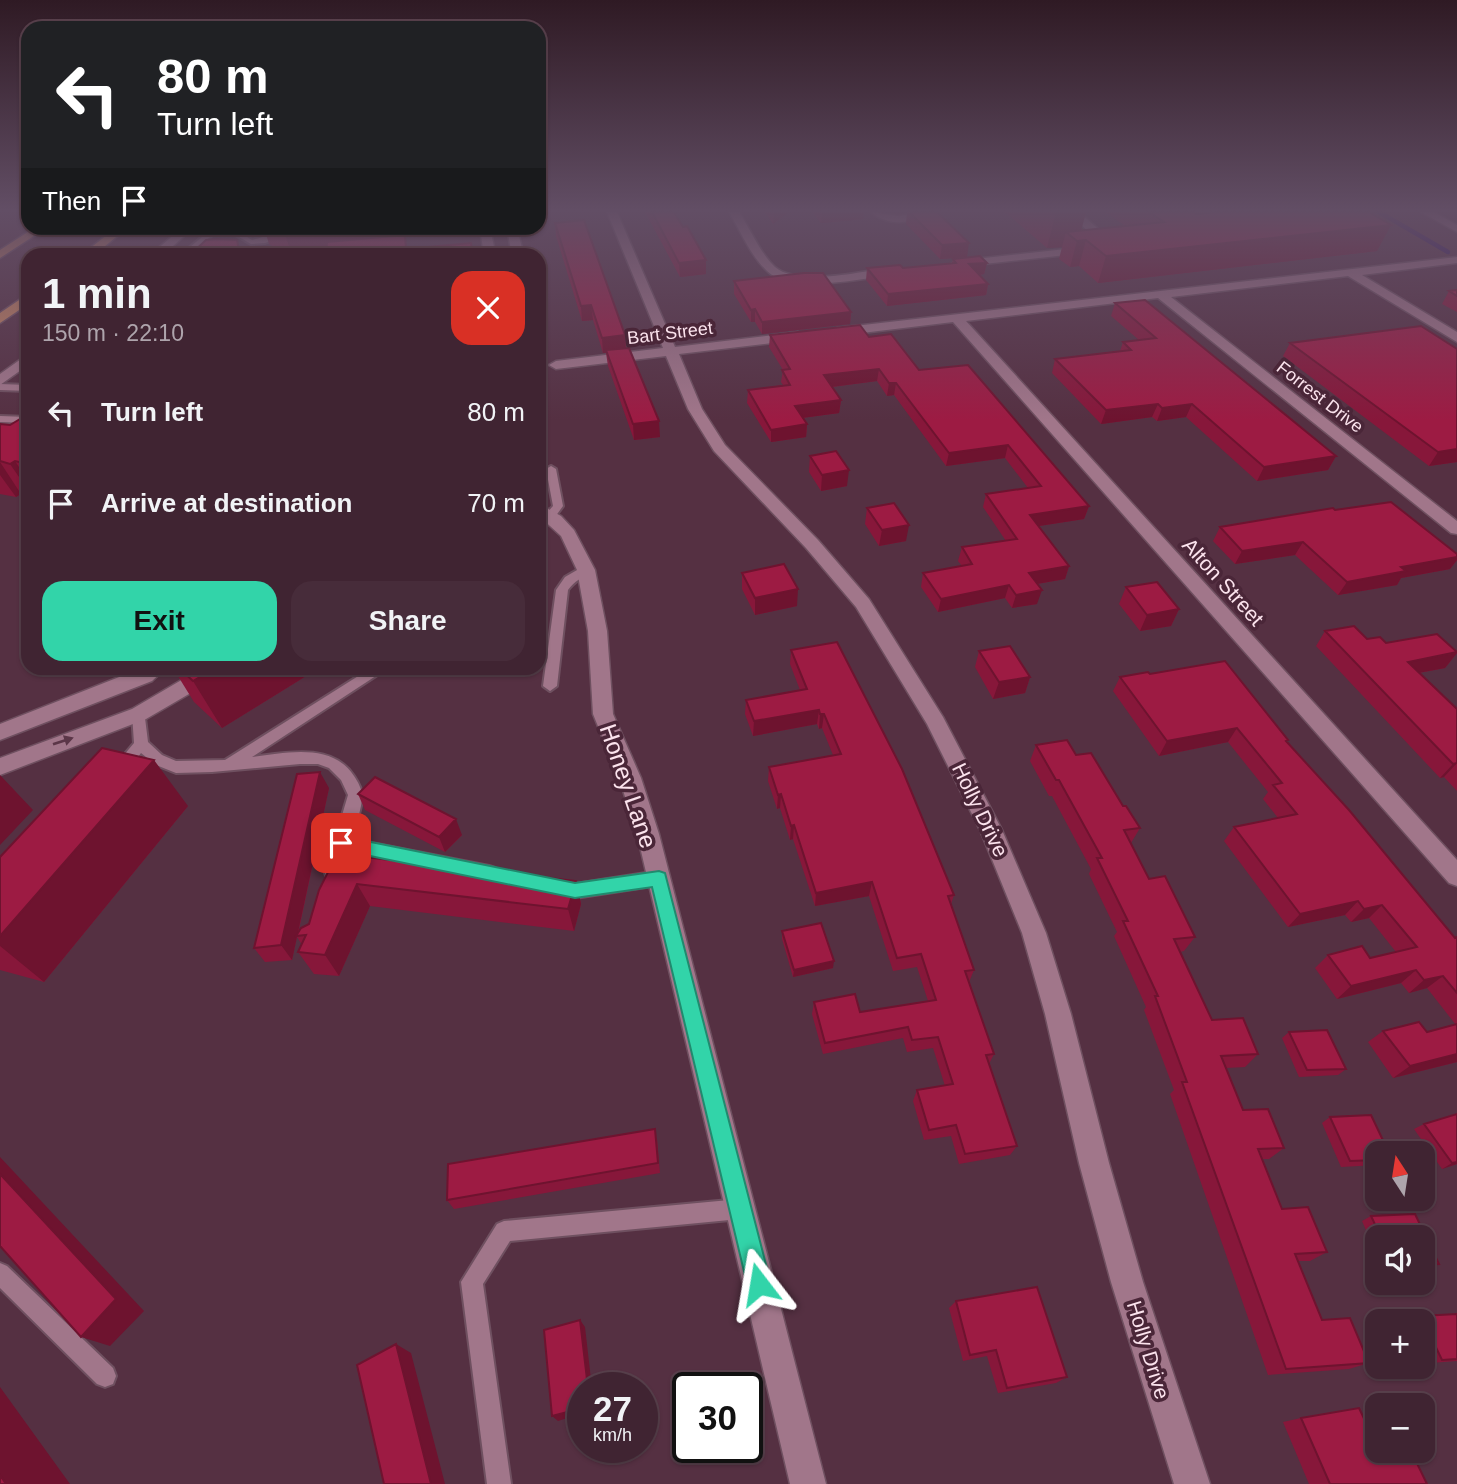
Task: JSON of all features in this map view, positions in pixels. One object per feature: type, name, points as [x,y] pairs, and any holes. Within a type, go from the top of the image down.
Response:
[{"type":"highway","points":[[0,319],[21,303]]},
{"type":"street","name":"Holly Drive","points":[[640,281],[695,409],[719,448],[812,544],[863,603],[936,722],[991,830],[1034,933],[1058,1014],[1094,1163],[1127,1282],[1192,1484]]},
{"type":"street","name":"Bart Street","points":[[556,365],[1270,281]]},
{"type":"street","points":[[1364,281],[1457,338]]},
{"type":"street","name":"Forrest Drive","points":[[1160,294],[1457,529]]},
{"type":"street","name":"Alton Street","points":[[956,318],[1457,876]]},
{"type":"street","points":[[0,381],[21,365]]},
{"type":"street","name":"Honey Lane","points":[[546,513],[573,539],[584,570],[596,617],[603,714],[630,779],[648,834],[808,1484]]},
{"type":"street","points":[[0,732],[146,675]]},
{"type":"street","points":[[0,767],[49,746],[131,718],[206,675]]},
{"type":"street","points":[[109,690],[131,718]]},
{"type":"lane","points":[[0,387],[21,388]]},
{"type":"lane","points":[[0,419],[21,420]]},
{"type":"lane","points":[[546,512],[558,506],[551,469]]},
{"type":"lane","points":[[550,686],[562,590],[569,580],[584,570]]},
{"type":"lane","points":[[226,766],[371,675]]},
{"type":"lane","points":[[131,718],[141,744],[153,758],[175,767],[226,766],[301,759],[329,761],[346,774],[355,795],[328,892]]},
{"type":"lane","points":[[106,784],[141,744]]},
{"type":"lane","points":[[341,843],[510,877]]},
{"type":"lane","points":[[549,885],[575,891],[659,878]]},
{"type":"lane","points":[[499,1484],[472,1282],[504,1231],[740,1209]]},
{"type":"lane","points":[[0,1273],[105,1376]]},
{"type":"building","points":[[573,281],[606,281],[625,335],[602,338],[591,305],[581,306]]},
{"type":"building","points":[[734,281],[829,281],[851,312],[762,322],[755,309],[751,310]]},
{"type":"building","points":[[878,281],[985,281],[988,284],[888,294]]},
{"type":"building","points":[[1145,300],[1336,456],[1264,467],[1192,404],[1162,408],[1158,404],[1106,410],[1055,359],[1131,350],[1123,342],[1156,338],[1115,303]]},
{"type":"building","points":[[860,325],[869,337],[891,334],[919,370],[968,365],[1089,506],[1030,515],[1069,566],[1029,573],[1042,590],[1016,595],[1009,585],[941,599],[923,573],[972,564],[962,547],[1017,539],[986,494],[1041,486],[1008,445],[949,453],[896,383],[889,383],[879,369],[824,375],[841,400],[795,406],[807,424],[771,430],[748,390],[790,385],[782,370],[790,369],[770,335]]},
{"type":"building","points":[[1421,326],[1457,349],[1457,449],[1438,452],[1290,343]]},
{"type":"building","points":[[629,348],[659,421],[633,424],[606,350]]},
{"type":"building","points":[[21,418],[21,462],[15,461],[10,464],[0,461],[0,424],[10,425]]},
{"type":"building","points":[[836,451],[849,470],[822,475],[810,456]]},
{"type":"building","points":[[1391,502],[1457,554],[1457,557],[1401,567],[1406,571],[1347,582],[1303,542],[1242,551],[1220,527],[1333,508],[1335,510]]},
{"type":"building","points":[[894,503],[909,525],[882,530],[867,508]]},
{"type":"building","points":[[784,564],[798,589],[755,598],[742,573]]},
{"type":"building","points":[[1157,582],[1179,609],[1147,615],[1126,587]]},
{"type":"building","points":[[1354,626],[1367,639],[1380,637],[1386,643],[1437,634],[1457,652],[1408,662],[1457,709],[1457,763],[1453,764],[1325,631]]},
{"type":"building","points":[[837,642],[902,769],[954,895],[948,896],[974,970],[965,971],[994,1054],[986,1055],[1017,1146],[965,1154],[956,1125],[929,1130],[917,1090],[953,1084],[938,1037],[912,1040],[908,1027],[825,1043],[814,1002],[855,994],[860,1012],[936,1000],[921,954],[897,958],[872,882],[816,893],[794,825],[791,826],[769,767],[841,754],[824,714],[820,714],[819,710],[754,721],[746,700],[807,689],[791,650]]},
{"type":"building","points":[[1010,646],[1030,677],[999,682],[979,651]]},
{"type":"building","points":[[1225,661],[1288,740],[1286,741],[1349,810],[1455,938],[1457,937],[1457,993],[1443,976],[1424,980],[1416,970],[1351,986],[1328,955],[1362,946],[1370,958],[1417,947],[1382,905],[1364,909],[1358,901],[1300,914],[1234,827],[1297,814],[1273,785],[1282,783],[1237,728],[1167,741],[1120,677]]},
{"type":"building","points":[[187,675],[203,675],[193,681]]},
{"type":"building","points":[[1067,740],[1076,755],[1091,753],[1123,806],[1126,806],[1140,828],[1124,830],[1149,879],[1165,876],[1195,937],[1174,939],[1212,1020],[1243,1018],[1258,1054],[1221,1056],[1243,1110],[1268,1109],[1284,1148],[1258,1149],[1282,1209],[1308,1207],[1327,1252],[1295,1254],[1322,1320],[1350,1318],[1365,1354],[1365,1363],[1286,1369],[1182,1082],[1187,1082],[1155,996],[1158,996],[1123,921],[1128,921],[1097,858],[1102,858],[1059,780],[1056,780],[1036,745]]},
{"type":"building","points":[[102,748],[154,760],[0,936],[0,857]]},
{"type":"building","points":[[320,772],[281,945],[254,948],[297,774]]},
{"type":"building","points":[[375,777],[456,819],[439,837],[358,794]]},
{"type":"building","points":[[337,854],[576,881],[568,909],[357,884],[325,955],[298,952],[306,935],[296,936],[301,928],[309,924],[319,890]]},
{"type":"building","points":[[821,923],[834,961],[794,970],[782,931]]},
{"type":"building","points":[[1419,1022],[1427,1032],[1457,1024],[1457,1054],[1410,1066],[1383,1031]]},
{"type":"building","points":[[1327,1030],[1346,1069],[1307,1070],[1289,1032]]},
{"type":"building","points":[[1457,1114],[1457,1162],[1452,1163],[1424,1124]]},
{"type":"building","points":[[1371,1115],[1383,1141],[1365,1141],[1365,1160],[1350,1161],[1330,1117]]},
{"type":"building","points":[[655,1129],[658,1163],[447,1200],[448,1164]]},
{"type":"building","points":[[0,1174],[116,1299],[81,1337],[0,1246]]},
{"type":"building","points":[[1415,1214],[1420,1225],[1375,1225],[1371,1216]]},
{"type":"building","points":[[1037,1287],[1067,1377],[1007,1388],[996,1350],[970,1355],[956,1301]]},
{"type":"building","points":[[1457,1314],[1457,1359],[1442,1360],[1435,1345],[1435,1315]]},
{"type":"building","points":[[580,1320],[586,1372],[567,1372],[567,1412],[552,1416],[544,1330]]},
{"type":"building","points":[[396,1344],[431,1484],[384,1484],[357,1365]]},
{"type":"building","points":[[1359,1408],[1365,1421],[1365,1463],[1417,1463],[1427,1484],[1330,1484],[1301,1418]]},
{"type":"route","points":[[341,843],[575,891],[659,878],[759,1284]]}]
